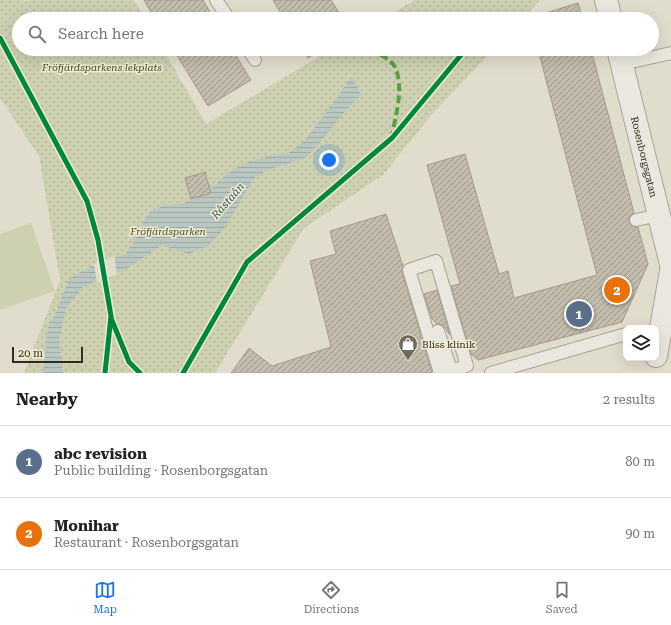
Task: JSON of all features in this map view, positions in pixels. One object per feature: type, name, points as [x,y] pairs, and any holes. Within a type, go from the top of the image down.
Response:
[{"type":"street","points":[[606,0],[609,12]]},
{"type":"street","name":"Rosenborgsgatan","points":[[620,57],[671,264]]},
{"type":"street","points":[[659,336],[671,271]]},
{"type":"street","points":[[653,373],[655,361]]},
{"type":"lane","points":[[216,0],[224,12]]},
{"type":"lane","points":[[659,54],[671,53]]},
{"type":"lane","points":[[252,56],[255,60]]},
{"type":"lane","points":[[620,57],[633,56]]},
{"type":"lane","points":[[636,220],[660,216]]},
{"type":"lane","points":[[436,261],[467,366],[446,372],[409,270],[436,261]]},
{"type":"lane","points":[[438,331],[446,372]]},
{"type":"lane","points":[[491,373],[623,335]]},
{"type":"green space","name":"Fröfjärdsparken","points":[[0,0],[23,0],[25,2],[29,0],[134,0],[142,12],[12,12],[12,56],[167,56],[206,124],[320,56],[487,56],[433,113],[383,175],[304,228],[215,373],[24,373],[60,280],[39,156],[0,98]]},
{"type":"green space","points":[[415,0],[540,0],[529,12],[395,12]]},
{"type":"green space","points":[[31,223],[55,291],[0,310],[0,234]]},
{"type":"water","name":"Råstaån","points":[[352,77],[361,95],[346,110],[318,145],[305,158],[267,170],[254,178],[224,229],[209,245],[189,254],[162,245],[128,268],[84,286],[66,308],[59,340],[63,373],[43,373],[48,327],[57,310],[69,279],[84,270],[125,254],[135,240],[148,213],[163,206],[185,203],[205,194],[228,173],[246,163],[273,155],[289,153],[305,141]]},
{"type":"pier","points":[[114,256],[117,274],[97,283],[94,264]]},
{"type":"building","points":[[144,0],[203,0],[210,12],[151,12]]},
{"type":"building","points":[[273,0],[331,0],[339,12],[280,12]]},
{"type":"building","points":[[578,3],[581,12],[549,12]]},
{"type":"building","points":[[177,56],[236,56],[251,80],[208,106]]},
{"type":"building","points":[[540,56],[593,56],[634,213],[629,217],[629,222],[633,227],[638,227],[648,264],[622,322],[478,360],[471,354],[451,286],[460,284],[427,165],[465,154],[499,274],[508,271],[514,298],[597,275]]},
{"type":"building","points":[[205,172],[211,193],[191,199],[185,178]]},
{"type":"building","points":[[386,214],[403,266],[402,272],[432,373],[231,373],[249,348],[272,366],[331,347],[310,261],[336,254],[330,231]]},
{"type":"building","points":[[437,290],[450,335],[443,325],[437,324],[432,319],[424,294]]},
{"type":"marked path","points":[[384,56],[395,67],[399,83],[397,110],[392,135]]},
{"type":"cycle path","points":[[0,38],[87,201],[98,240],[111,316],[105,373]]},
{"type":"cycle path","points":[[183,373],[247,262],[392,138],[460,56]]},
{"type":"cycle path","points":[[111,318],[129,362],[140,373]]},
{"type":"place","name":"Monihar","points":[[617,290]]},
{"type":"place","name":"abc revision","points":[[579,314]]},
{"type":"place","name":"Bliss klinik","points":[[408,361]]},
{"type":"park label","name":"Fröfjärdsparkens lekplats","points":[[102,67]]}]
